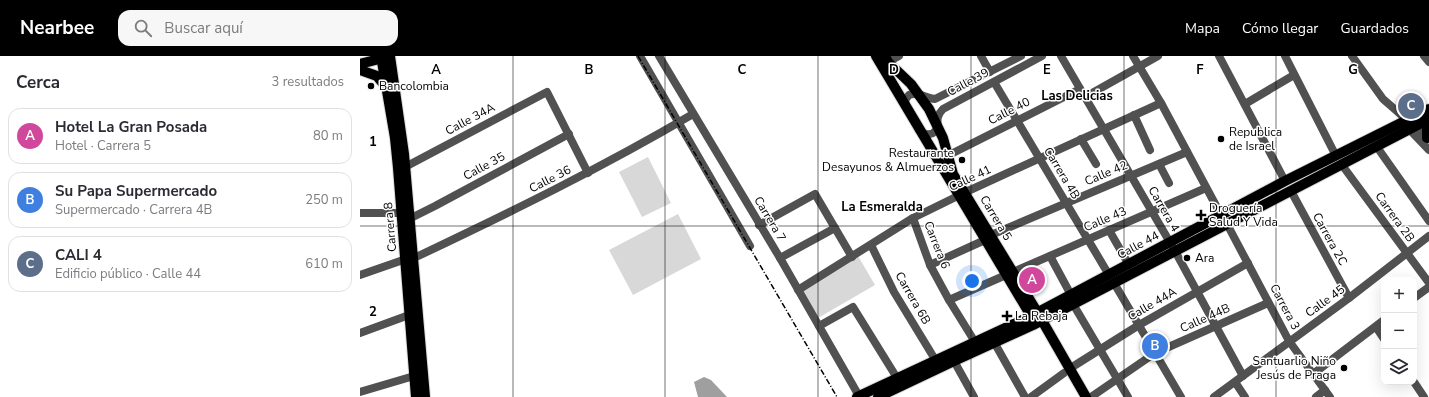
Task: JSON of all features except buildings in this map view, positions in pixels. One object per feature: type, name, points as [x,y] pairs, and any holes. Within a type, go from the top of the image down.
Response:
[{"type":"main road","name":"Carrera 5","points":[[876,56],[920,130],[962,194],[1037,318],[1067,371],[1078,397]]},
{"type":"main road","points":[[361,68],[386,57]]},
{"type":"main road","name":"Carrera 8","points":[[386,57],[386,87],[407,216]]},
{"type":"main road","name":"Carrera 8","points":[[386,57],[402,137],[410,258],[425,397]]},
{"type":"main road","name":"Carrera 5","points":[[886,59],[920,94],[937,123],[949,155],[953,174],[962,194]]},
{"type":"main road","points":[[361,68],[377,76],[386,87]]},
{"type":"main road","name":"Calle 44","points":[[1111,279],[1129,265],[1227,224],[1342,165],[1377,146],[1429,109]]},
{"type":"main road","name":"Calle 44","points":[[878,397],[994,342],[1072,299],[1172,247],[1221,215],[1285,181],[1336,156],[1409,124],[1429,120]]},
{"type":"main road","points":[[1428,138],[1427,127],[1429,120]]},
{"type":"main road","points":[[1315,167],[1320,176]]},
{"type":"main road","name":"Carrera 8","points":[[410,258],[409,314],[416,397]]},
{"type":"main road","name":"Calle 44","points":[[858,397],[975,342],[1037,318]]},
{"type":"main road","name":"Carrera 5","points":[[1067,371],[1086,397]]},
{"type":"street","points":[[640,56],[750,246]]},
{"type":"street","name":"Carrera 7","points":[[659,56],[780,258],[858,397]]},
{"type":"street","points":[[886,59],[900,56]]},
{"type":"street","points":[[981,56],[990,72]]},
{"type":"street","name":"Calle 39","points":[[920,94],[927,98],[935,99],[1021,56]]},
{"type":"street","name":"Calle 39","points":[[920,130],[927,135],[932,134],[937,127],[938,116],[943,109],[1042,56]]},
{"type":"street","name":"Carrera 4","points":[[1061,56],[1172,247],[1243,376]]},
{"type":"street","points":[[1133,56],[1140,66],[1221,215]]},
{"type":"street","points":[[1085,97],[1158,56]]},
{"type":"street","points":[[1220,56],[1285,181]]},
{"type":"street","points":[[1285,56],[1336,156]]},
{"type":"street","points":[[1352,56],[1383,99],[1409,124],[1428,138]]},
{"type":"street","points":[[1424,56],[1429,62]]},
{"type":"street","points":[[1245,104],[1294,75]]},
{"type":"street","name":"Carrera 4B","points":[[994,82],[1181,397]]},
{"type":"street","name":"Calle 40","points":[[949,155],[1080,89]]},
{"type":"street","name":"Calle 34A","points":[[405,167],[547,92],[569,134]]},
{"type":"street","points":[[906,107],[905,100],[909,95],[920,94]]},
{"type":"street","name":"Calle 41","points":[[798,290],[913,218],[1160,103]]},
{"type":"street","name":"Calle 36","points":[[360,275],[410,258],[519,208],[693,114]]},
{"type":"street","points":[[1134,115],[1150,150]]},
{"type":"street","points":[[1409,124],[1429,150]]},
{"type":"street","points":[[569,134],[588,172]]},
{"type":"street","name":"Calle 35","points":[[360,213],[407,216],[435,206],[569,134]]},
{"type":"street","points":[[1081,139],[1096,164]]},
{"type":"street","points":[[1377,146],[1429,221]]},
{"type":"street","name":"Calle 42","points":[[930,265],[988,237],[1187,152]]},
{"type":"street","points":[[1159,164],[1168,183]]},
{"type":"street","name":"Carrera 2B","points":[[1342,165],[1429,283]]},
{"type":"street","name":"Calle 43","points":[[949,300],[1206,188]]},
{"type":"street","name":"Carrera 2C","points":[[1291,191],[1349,298]]},
{"type":"street","points":[[759,225],[815,194],[852,257]]},
{"type":"street","name":"Carrera 6","points":[[913,218],[930,265],[949,300],[975,342]]},
{"type":"street","name":"Carrera 3","points":[[1227,224],[1289,341],[1327,394]]},
{"type":"street","points":[[780,258],[835,228]]},
{"type":"street","points":[[1109,230],[1129,265]]},
{"type":"street","name":"Calle 45","points":[[1214,397],[1349,298],[1429,236]]},
{"type":"street","name":"Carrera 6B","points":[[870,245],[894,292],[936,360]]},
{"type":"street","points":[[1050,256],[1072,299],[1128,397]]},
{"type":"street","name":"Calle 44A","points":[[1031,397],[1100,349],[1248,263]]},
{"type":"street","points":[[1417,296],[1429,287]]},
{"type":"street","name":"Calle 44B","points":[[1092,397],[1155,353],[1268,303]]},
{"type":"street","points":[[819,326],[852,307],[897,378]]},
{"type":"street","points":[[360,333],[409,314]]},
{"type":"street","points":[[1313,374],[1381,323]]},
{"type":"street","points":[[1376,327],[1381,334]]},
{"type":"street","points":[[994,342],[1025,397]]},
{"type":"street","points":[[954,361],[971,396]]},
{"type":"street","points":[[360,392],[414,376]]},
{"type":"street","points":[[1235,382],[1245,397]]},
{"type":"street","points":[[1416,385],[1424,397],[1429,394]]},
{"type":"street","points":[[1316,397],[1327,394]]},
{"type":"shaded area","points":[[648,157],[671,203],[642,217],[619,172]]},
{"type":"shaded area","points":[[678,214],[701,259],[633,295],[609,250]]},
{"type":"shaded area","points":[[858,256],[875,285],[818,318],[801,289]]},
{"type":"shaded area","points":[[704,377],[711,380],[727,397],[698,397],[694,382]]},
{"type":"railway","points":[[638,56],[837,397]]},
{"type":"place","name":"Bancolombia","points":[[371,86]]},
{"type":"place","name":"CALI 4","points":[[1411,106]]},
{"type":"place","name":"Republica de Israel","points":[[1221,139]]},
{"type":"place","name":"Restaurante Desayunos & Almuerzos","points":[[962,160]]},
{"type":"place","name":"Droguería Salud Y Vida","points":[[1201,215]]},
{"type":"place","name":"Ara","points":[[1187,258]]},
{"type":"place","name":"Hotel La Gran Posada","points":[[1032,280]]},
{"type":"place","name":"La Rebaja","points":[[1007,316]]},
{"type":"place","name":"Su Papa Supermercado","points":[[1155,346]]},
{"type":"place","name":"Santuarlio Niño Jesús de Praga","points":[[1344,368]]},
{"type":"district","name":"Las Delicias","points":[[1077,96]]},
{"type":"district","name":"La Esmeralda","points":[[882,207]]}]
